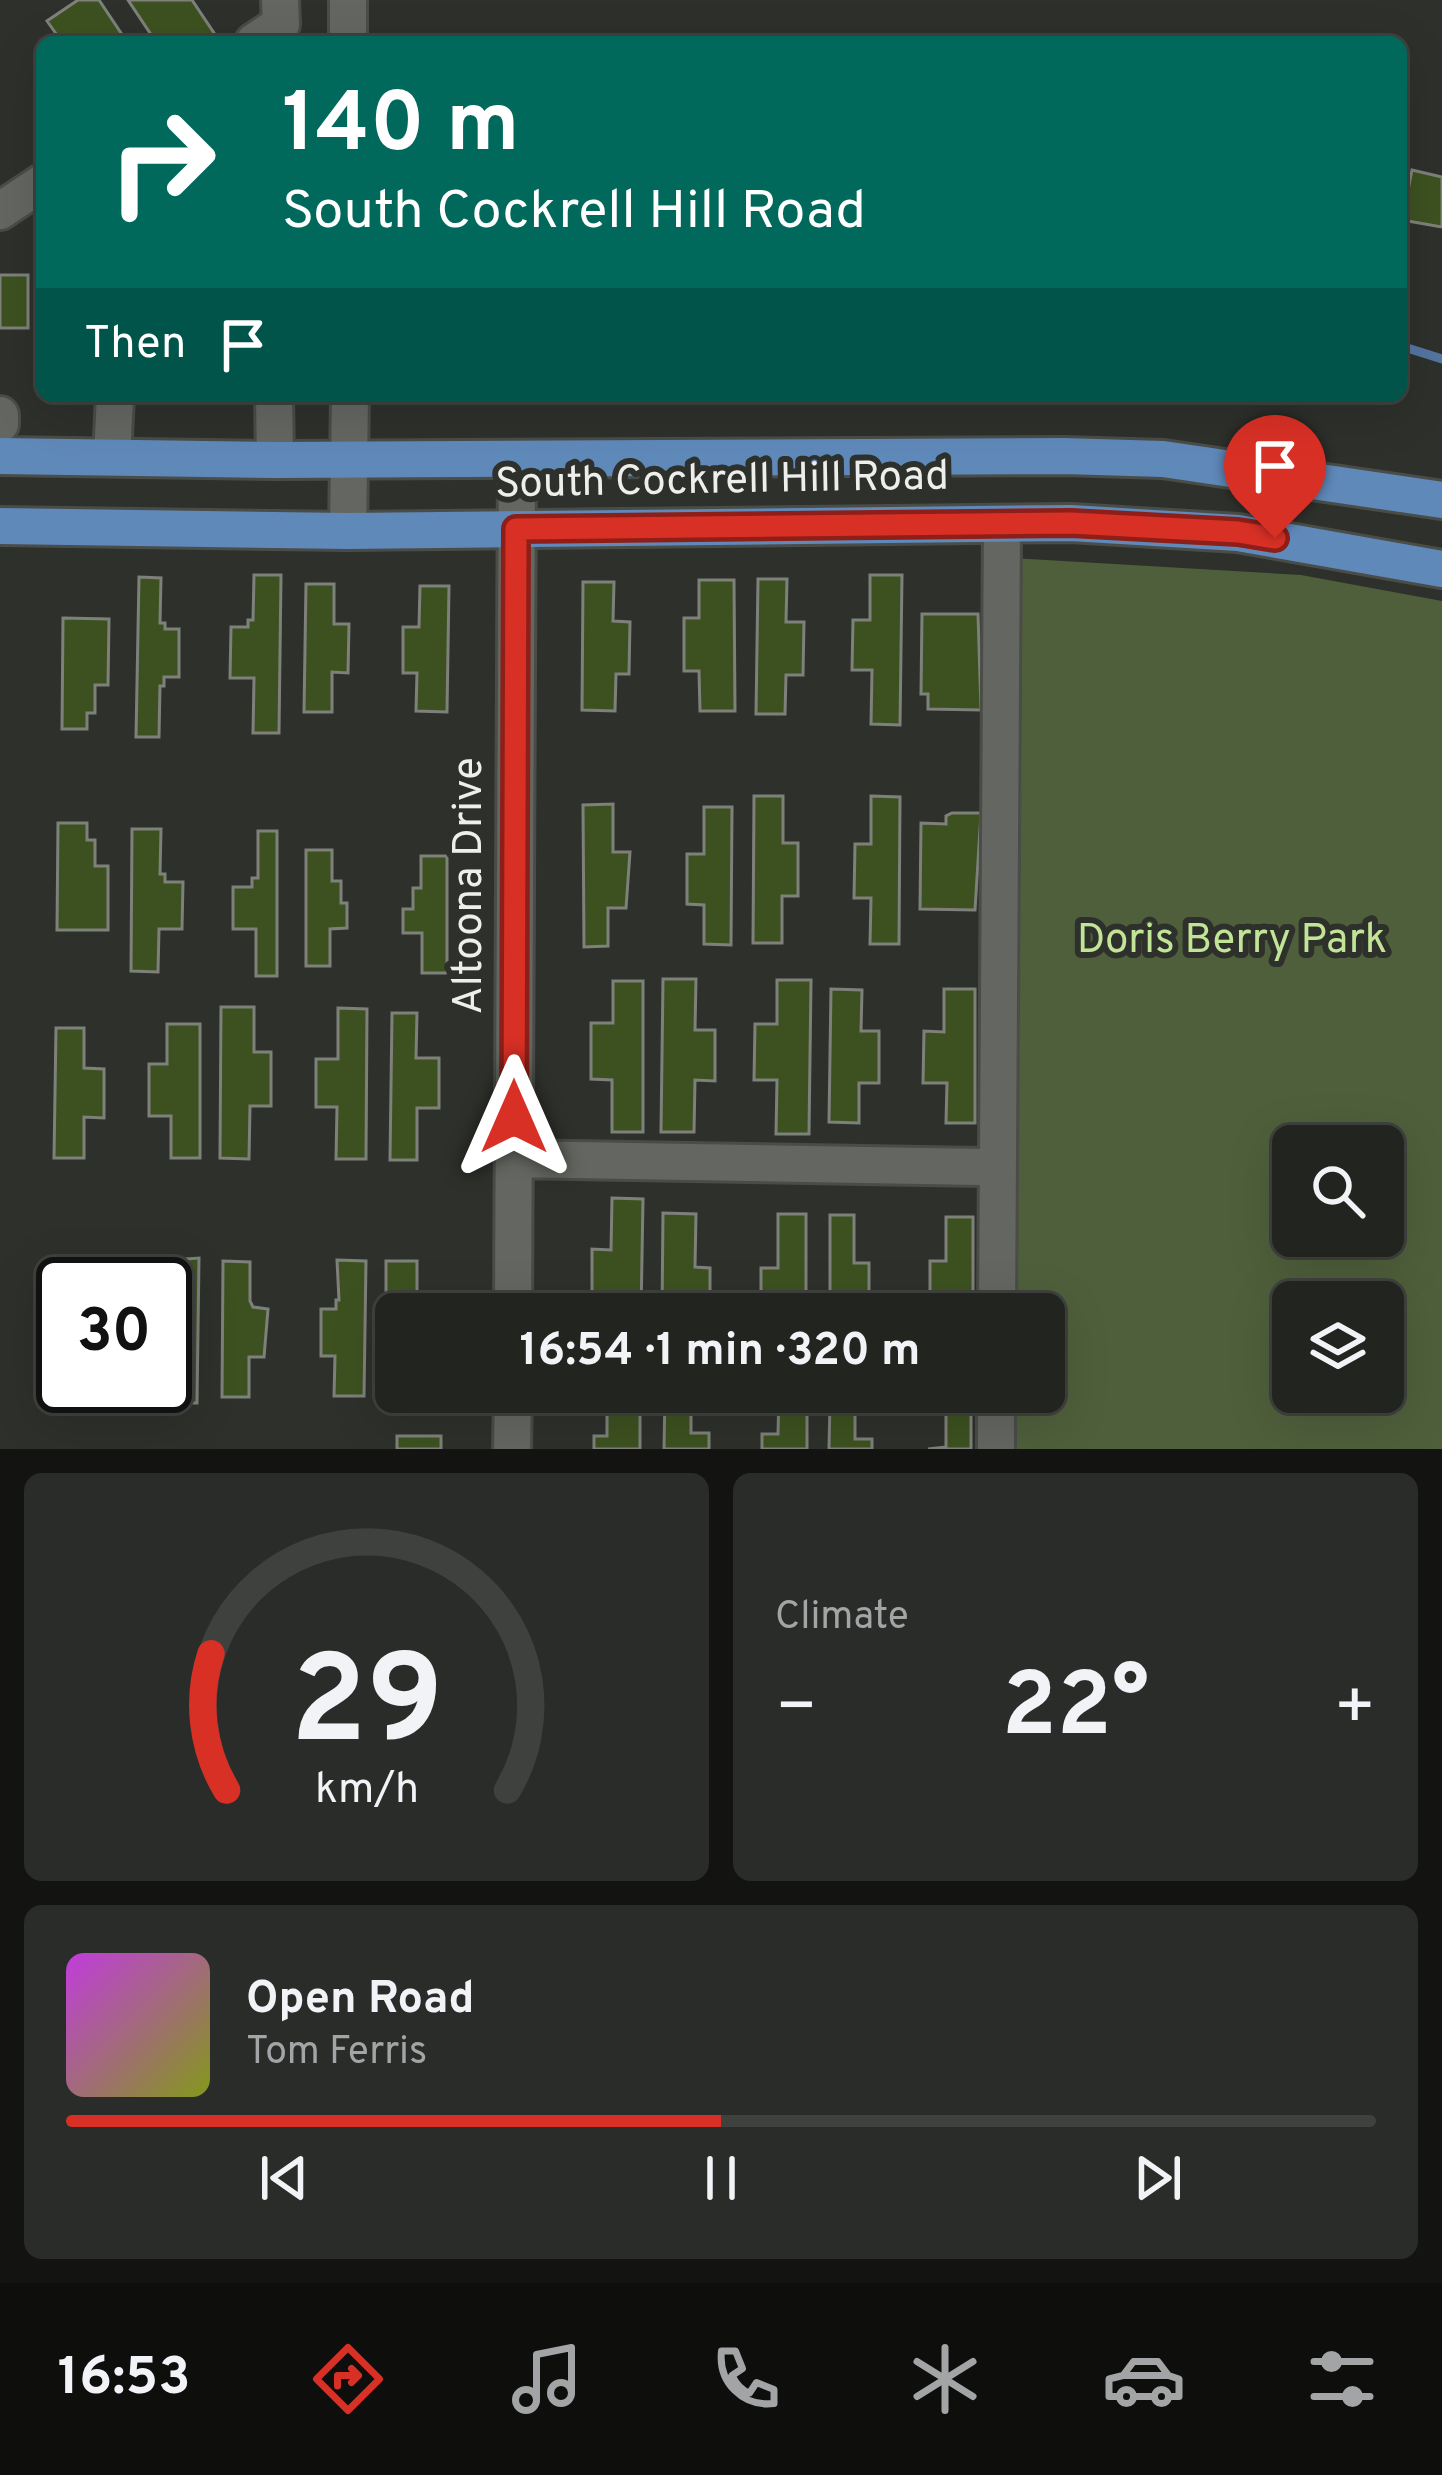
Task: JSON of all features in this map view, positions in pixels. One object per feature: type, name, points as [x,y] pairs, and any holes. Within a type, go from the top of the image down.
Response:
[{"type":"main road","name":"South Cockrell Hill Road","points":[[0,456],[1163,459],[1442,500]]},
{"type":"main road","name":"South Cockrell Hill Road","points":[[0,526],[348,531],[1071,523],[1238,532],[1442,569]]},
{"type":"street","points":[[263,36],[280,24],[280,0]]},
{"type":"street","points":[[348,0],[348,36]]},
{"type":"street","points":[[0,211],[36,187]]},
{"type":"street","points":[[112,457],[116,402]]},
{"type":"street","points":[[274,402],[275,460]]},
{"type":"street","points":[[348,531],[350,402]]},
{"type":"street","name":"Altoona Drive","points":[[513,1293],[517,459]]},
{"type":"street","points":[[997,1293],[1002,524]]},
{"type":"street","points":[[514,1160],[982,1167]]},
{"type":"street","points":[[512,1449],[513,1413]]},
{"type":"street","points":[[996,1413],[996,1449]]},
{"type":"green space","name":"Doris Berry Park","points":[[1010,558],[1301,575],[1442,601],[1442,1449],[1007,1449],[1007,1413],[1065,1413],[1065,1293],[1007,1293]]},
{"type":"building","points":[[78,0],[99,0],[123,36],[58,36],[47,21]]},
{"type":"building","points":[[128,0],[192,0],[216,36],[152,36]]},
{"type":"building","points":[[1412,170],[1442,177],[1442,227],[1407,221]]},
{"type":"building","points":[[0,275],[28,275],[28,328],[0,328]]},
{"type":"building","points":[[254,575],[281,575],[279,733],[253,733],[254,678],[230,678],[231,627],[248,627],[248,620],[253,620]]},
{"type":"building","points":[[870,575],[902,575],[900,725],[871,724],[872,670],[852,670],[853,620],[870,620]]},
{"type":"building","points":[[139,577],[161,578],[160,623],[165,623],[165,629],[179,629],[179,677],[164,677],[164,686],[160,686],[159,737],[136,737]]},
{"type":"building","points":[[758,579],[787,579],[786,622],[804,622],[803,675],[786,675],[785,714],[756,714]]},
{"type":"building","points":[[699,580],[734,580],[735,711],[700,711],[699,671],[684,671],[684,618],[699,618]]},
{"type":"building","points":[[583,582],[614,582],[613,621],[630,622],[629,674],[616,674],[615,711],[582,710]]},
{"type":"building","points":[[306,584],[334,584],[334,624],[349,624],[348,673],[332,672],[332,712],[304,712]]},
{"type":"building","points":[[420,586],[449,586],[447,712],[416,711],[417,673],[403,673],[403,627],[419,627]]},
{"type":"building","points":[[922,614],[978,614],[981,710],[928,709],[928,694],[921,694]]},
{"type":"building","points":[[63,618],[109,619],[108,685],[95,685],[95,713],[87,713],[87,729],[62,729]]},
{"type":"building","points":[[754,796],[783,796],[783,843],[798,843],[798,896],[782,896],[782,943],[753,943]]},
{"type":"building","points":[[871,796],[900,797],[899,944],[870,944],[871,898],[854,898],[855,844],[871,844]]},
{"type":"building","points":[[613,804],[613,852],[630,852],[626,908],[608,908],[608,946],[584,947],[583,805]]},
{"type":"building","points":[[704,807],[732,807],[731,945],[704,944],[704,905],[687,904],[687,854],[704,854]]},
{"type":"building","points":[[981,813],[975,910],[920,909],[921,823],[946,824],[946,816]]},
{"type":"building","points":[[58,823],[87,823],[87,840],[95,840],[95,866],[108,866],[108,930],[57,930]]},
{"type":"building","points":[[132,829],[161,829],[160,874],[165,874],[165,882],[183,882],[182,929],[159,929],[158,972],[131,971]]},
{"type":"building","points":[[258,831],[277,831],[277,976],[256,976],[256,929],[233,929],[233,887],[252,887],[252,878],[258,878]]},
{"type":"building","points":[[306,850],[332,850],[332,881],[341,881],[341,903],[347,903],[347,928],[330,929],[330,966],[306,966]]},
{"type":"building","points":[[421,856],[447,856],[447,973],[422,973],[422,933],[403,933],[403,909],[413,909],[413,888],[421,888]]},
{"type":"building","points":[[663,979],[696,979],[695,1030],[715,1030],[715,1081],[695,1080],[694,1132],[661,1132]]},
{"type":"building","points":[[777,980],[811,980],[809,1134],[776,1134],[777,1080],[754,1080],[755,1024],[777,1024]]},
{"type":"building","points":[[613,981],[643,981],[643,1132],[612,1132],[612,1080],[591,1079],[591,1023],[613,1023]]},
{"type":"building","points":[[831,989],[862,990],[861,1031],[879,1031],[879,1083],[859,1083],[859,1123],[829,1122]]},
{"type":"building","points":[[944,989],[975,989],[975,1123],[946,1123],[947,1083],[923,1083],[924,1031],[944,1032]]},
{"type":"building","points":[[221,1007],[254,1007],[254,1052],[271,1052],[271,1106],[250,1106],[249,1159],[220,1158]]},
{"type":"building","points":[[338,1008],[367,1009],[366,1159],[336,1159],[337,1107],[316,1107],[316,1059],[338,1059]]},
{"type":"building","points":[[392,1013],[417,1013],[416,1058],[439,1058],[439,1108],[417,1108],[417,1160],[390,1160]]},
{"type":"building","points":[[167,1024],[200,1024],[200,1158],[171,1158],[171,1116],[149,1116],[149,1064],[167,1064]]},
{"type":"building","points":[[56,1028],[84,1028],[84,1068],[104,1069],[104,1118],[84,1117],[84,1158],[54,1158]]},
{"type":"building","points":[[612,1198],[643,1199],[641,1293],[592,1293],[592,1249],[611,1250]]},
{"type":"building","points":[[663,1213],[696,1214],[695,1267],[710,1268],[710,1293],[662,1293]]},
{"type":"building","points":[[778,1214],[806,1214],[806,1293],[761,1293],[761,1268],[778,1268]]},
{"type":"building","points":[[830,1215],[854,1215],[854,1263],[869,1263],[869,1293],[830,1293]]},
{"type":"building","points":[[946,1217],[973,1217],[973,1293],[930,1293],[930,1261],[946,1261]]},
{"type":"building","points":[[199,1258],[197,1403],[192,1403],[192,1259]]},
{"type":"building","points":[[337,1260],[366,1261],[364,1396],[334,1396],[335,1356],[321,1356],[321,1309],[336,1309],[339,1300]]},
{"type":"building","points":[[223,1261],[250,1262],[250,1301],[253,1307],[268,1309],[264,1357],[249,1357],[249,1397],[222,1397]]},
{"type":"building","points":[[386,1261],[417,1261],[417,1293],[386,1293]]},
{"type":"building","points":[[607,1413],[640,1413],[640,1449],[594,1449],[594,1436],[607,1436]]},
{"type":"building","points":[[665,1413],[691,1413],[691,1433],[709,1433],[709,1449],[664,1449]]},
{"type":"building","points":[[778,1413],[807,1413],[807,1449],[762,1449],[762,1434],[778,1434]]},
{"type":"building","points":[[830,1413],[855,1413],[855,1439],[872,1439],[872,1449],[829,1449]]},
{"type":"building","points":[[946,1413],[971,1413],[971,1449],[928,1449],[946,1447]]},
{"type":"building","points":[[397,1436],[441,1436],[441,1449],[397,1449]]},
{"type":"waterway","points":[[1407,348],[1442,359]]},
{"type":"route","points":[[514,1117],[516,529],[1071,523],[1275,538]]}]
